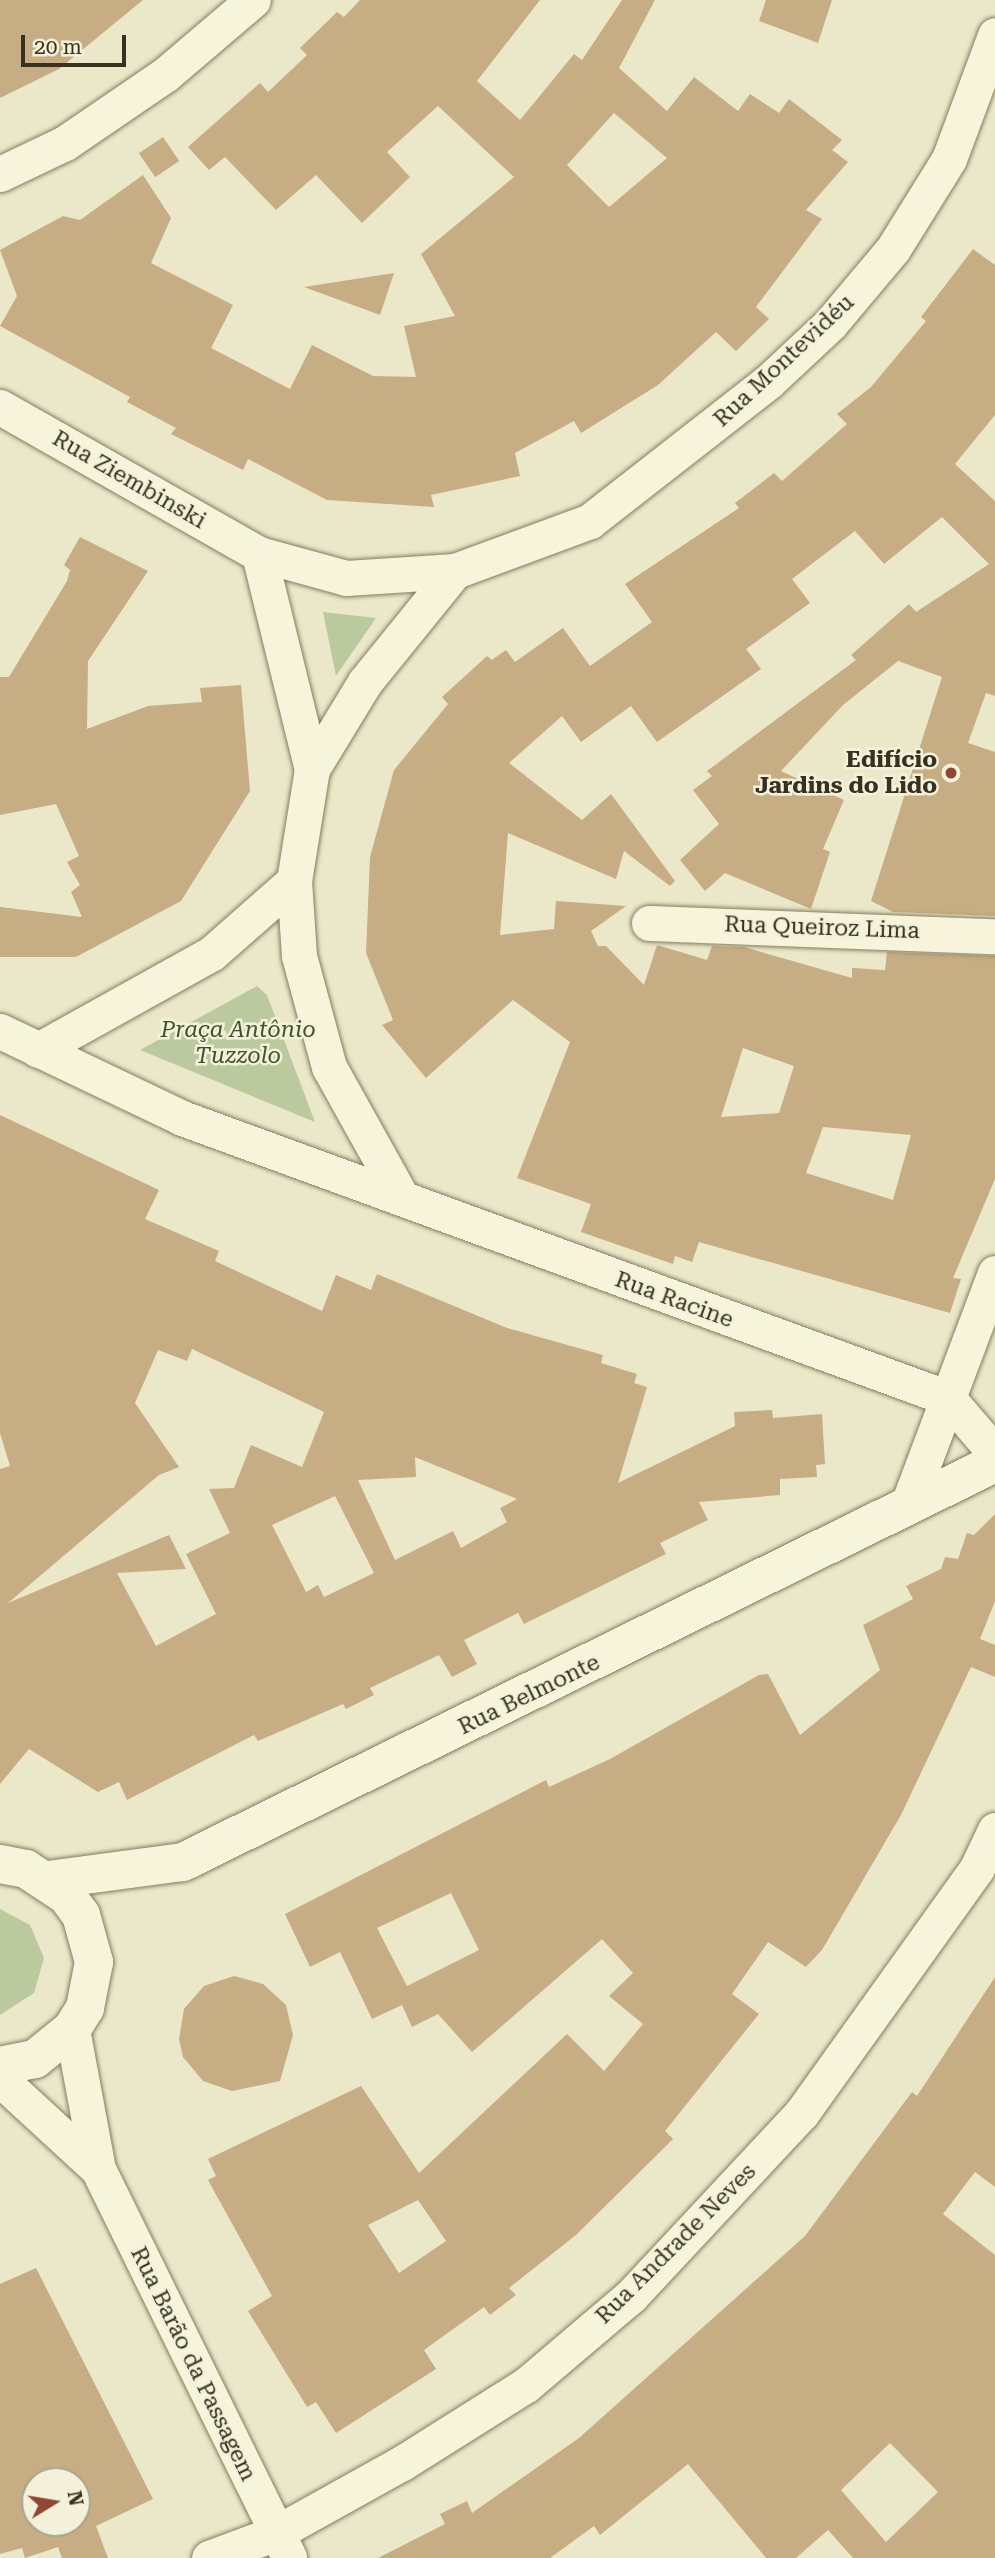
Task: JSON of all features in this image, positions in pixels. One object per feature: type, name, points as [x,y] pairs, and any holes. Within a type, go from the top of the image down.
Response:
[{"type":"main road","name":"Rua Belmonte","points":[[25,1871],[183,1862],[995,1463]]},
{"type":"main road","points":[[0,2066],[35,2059],[72,2029],[85,2008],[94,1962],[81,1915],[25,1871]]},
{"type":"street","points":[[0,174],[65,143],[166,74],[253,0]]},
{"type":"street","name":"Rua Montevidéu","points":[[454,571],[590,521],[689,449],[830,324],[894,249],[949,159],[995,34]]},
{"type":"street","name":"Rua Ziembinski","points":[[0,407],[259,554],[346,578],[454,571]]},
{"type":"street","points":[[259,554],[313,769]]},
{"type":"street","points":[[402,1198],[329,1067],[299,956],[294,881],[313,769],[365,682],[454,571]]},
{"type":"street","points":[[38,1050],[212,953],[294,881]]},
{"type":"street","name":"Rua Queiroz Lima","points":[[649,923],[995,936]]},
{"type":"street","points":[[0,1031],[182,1118],[402,1198]]},
{"type":"street","name":"Rua Racine","points":[[402,1198],[948,1398]]},
{"type":"street","points":[[907,1507],[995,1273]]},
{"type":"street","points":[[948,1398],[995,1453]]},
{"type":"street","name":"Rua Andrade Neves","points":[[209,2558],[282,2545],[526,2385],[631,2296],[801,2114],[977,1868],[995,1830]]},
{"type":"street","points":[[0,1843],[25,1871]]},
{"type":"street","name":"Rua Barão da Passagem","points":[[72,2029],[98,2169],[282,2545]]},
{"type":"street","name":"Rua Barão da Passagem","points":[[0,2079],[98,2169]]},
{"type":"green space","points":[[323,612],[376,618],[336,676]]},
{"type":"green space","name":"Praça Antônio Tuzzolo","points":[[257,986],[267,995],[315,1122],[140,1050]]},
{"type":"green space","points":[[0,1909],[30,1925],[44,1958],[34,1993],[0,2015]]},
{"type":"building","points":[[0,0],[143,0],[59,69],[0,98]]},
{"type":"building","points":[[360,0],[540,0],[477,81],[520,120],[574,54],[582,60],[622,0],[655,0],[619,68],[667,111],[694,77],[738,111],[750,94],[779,113],[789,99],[842,140],[832,150],[848,162],[806,210],[822,219],[756,307],[769,319],[736,351],[716,332],[658,385],[581,433],[574,421],[515,453],[520,476],[431,495],[434,507],[327,500],[248,459],[243,470],[171,434],[176,428],[127,402],[130,397],[0,326],[17,296],[0,250],[63,216],[80,220],[143,175],[171,218],[151,263],[233,305],[211,348],[290,389],[312,345],[373,376],[416,377],[404,326],[455,316],[421,254],[514,177],[438,106],[387,152],[410,177],[362,223],[316,175],[276,210],[225,157],[209,170],[188,147],[260,83],[268,92],[307,55],[300,48],[337,12],[344,17]],"holes":[[[614,113],[667,158],[609,207],[567,165]]]},
{"type":"building","points":[[766,0],[832,0],[818,43],[759,21]]},
{"type":"building","points":[[163,137],[179,161],[155,177],[139,153]]},
{"type":"building","points":[[973,249],[995,265],[995,415],[955,464],[995,501],[995,696],[986,693],[968,743],[995,752],[995,916],[893,912],[871,901],[942,677],[898,661],[843,705],[781,771],[844,800],[823,849],[830,852],[811,909],[725,873],[705,891],[680,860],[719,824],[693,790],[712,776],[707,771],[856,660],[851,655],[909,604],[916,612],[989,564],[942,517],[884,564],[855,531],[792,579],[810,603],[746,649],[761,669],[657,742],[631,706],[581,742],[562,716],[509,763],[582,820],[611,794],[675,881],[670,886],[624,851],[616,879],[508,833],[500,935],[554,929],[556,901],[626,906],[591,931],[598,946],[606,946],[644,985],[657,945],[707,960],[712,946],[744,947],[852,978],[852,968],[885,970],[887,952],[995,956],[995,1179],[953,1278],[961,1279],[950,1313],[699,1242],[692,1262],[675,1256],[673,1264],[581,1232],[591,1204],[517,1178],[570,1042],[513,1000],[426,1078],[382,1025],[393,1020],[366,953],[370,857],[394,770],[448,704],[442,697],[487,656],[492,660],[506,650],[515,662],[563,628],[590,666],[652,622],[625,584],[739,508],[735,503],[774,473],[782,481],[847,424],[837,414],[871,387],[926,321],[921,317]],"holes":[[[743,1048],[794,1066],[779,1113],[721,1117]],[[823,1127],[911,1135],[893,1200],[806,1173]]]},
{"type":"building","points":[[394,273],[380,315],[304,287]]},
{"type":"building","points":[[80,537],[148,571],[88,661],[87,729],[148,706],[202,702],[200,688],[241,685],[250,791],[181,901],[76,957],[0,957],[0,907],[82,917],[71,892],[80,885],[67,862],[79,856],[56,804],[0,815],[0,677],[9,677],[67,581],[70,570],[64,565]]},
{"type":"building","points":[[0,1115],[159,1190],[145,1219],[219,1251],[215,1261],[322,1311],[336,1275],[371,1290],[377,1274],[507,1328],[603,1355],[601,1363],[637,1374],[634,1383],[647,1387],[618,1483],[735,1426],[734,1412],[772,1410],[773,1418],[822,1414],[825,1464],[816,1465],[817,1477],[780,1479],[780,1495],[699,1502],[708,1520],[660,1543],[666,1554],[524,1624],[518,1613],[464,1640],[477,1664],[452,1677],[439,1655],[370,1688],[374,1695],[346,1709],[343,1704],[258,1741],[254,1735],[127,1800],[119,1782],[98,1792],[29,1749],[0,1784],[0,1469],[10,1466],[0,1433]],"holes":[[[192,1349],[324,1412],[302,1467],[251,1445],[234,1488],[209,1489],[230,1533],[186,1554],[216,1614],[156,1646],[117,1573],[186,1569],[169,1535],[8,1603],[159,1475],[179,1467],[135,1403],[158,1350],[187,1361]],[[415,1457],[517,1499],[500,1508],[507,1522],[461,1548],[453,1531],[395,1560],[358,1480],[416,1477]],[[335,1496],[374,1573],[324,1597],[318,1585],[306,1592],[272,1525]]]},
{"type":"building","points":[[995,1514],[995,1601],[980,1639],[995,1645],[995,1677],[971,1667],[901,1815],[822,1950],[806,1967],[768,1942],[732,1994],[759,2014],[665,2131],[673,2139],[576,2235],[509,2288],[516,2295],[490,2315],[484,2307],[424,2350],[436,2369],[336,2433],[316,2402],[307,2407],[248,2311],[272,2296],[208,2180],[216,2176],[208,2159],[361,2086],[419,2173],[567,2034],[604,2071],[643,2024],[609,1996],[633,1973],[602,1939],[472,2052],[438,2014],[412,2027],[402,2005],[372,2019],[340,1952],[310,1967],[285,1914],[546,1780],[549,1787],[610,1759],[759,1675],[768,1674],[800,1735],[880,1670],[863,1625],[913,1599],[906,1586],[941,1569],[945,1557],[958,1559],[967,1533],[974,1535]],"holes":[[[451,1893],[479,1950],[407,1986],[377,1928]],[[418,2200],[446,2241],[399,2273],[368,2225]]]},
{"type":"building","points":[[234,1976],[263,1984],[286,2005],[293,2035],[280,2081],[232,2091],[203,2081],[183,2057],[179,2039],[184,2009],[204,1986]]},
{"type":"building","points":[[995,1977],[995,2187],[975,2172],[943,2214],[995,2255],[995,2558],[853,2558],[828,2530],[796,2558],[766,2558],[688,2464],[600,2535],[594,2526],[550,2558],[378,2558],[445,2524],[440,2514],[467,2501],[472,2513],[579,2438],[805,2236],[912,2092],[917,2096]],"holes":[[[890,2443],[938,2492],[886,2542],[841,2490]]]},
{"type":"building","points":[[36,2268],[153,2499],[96,2526],[108,2558],[62,2558],[58,2547],[25,2558],[22,2548],[0,2554],[0,2284]]},
{"type":"place","name":"Edifício Jardins do Lido","points":[[951,773]]}]
